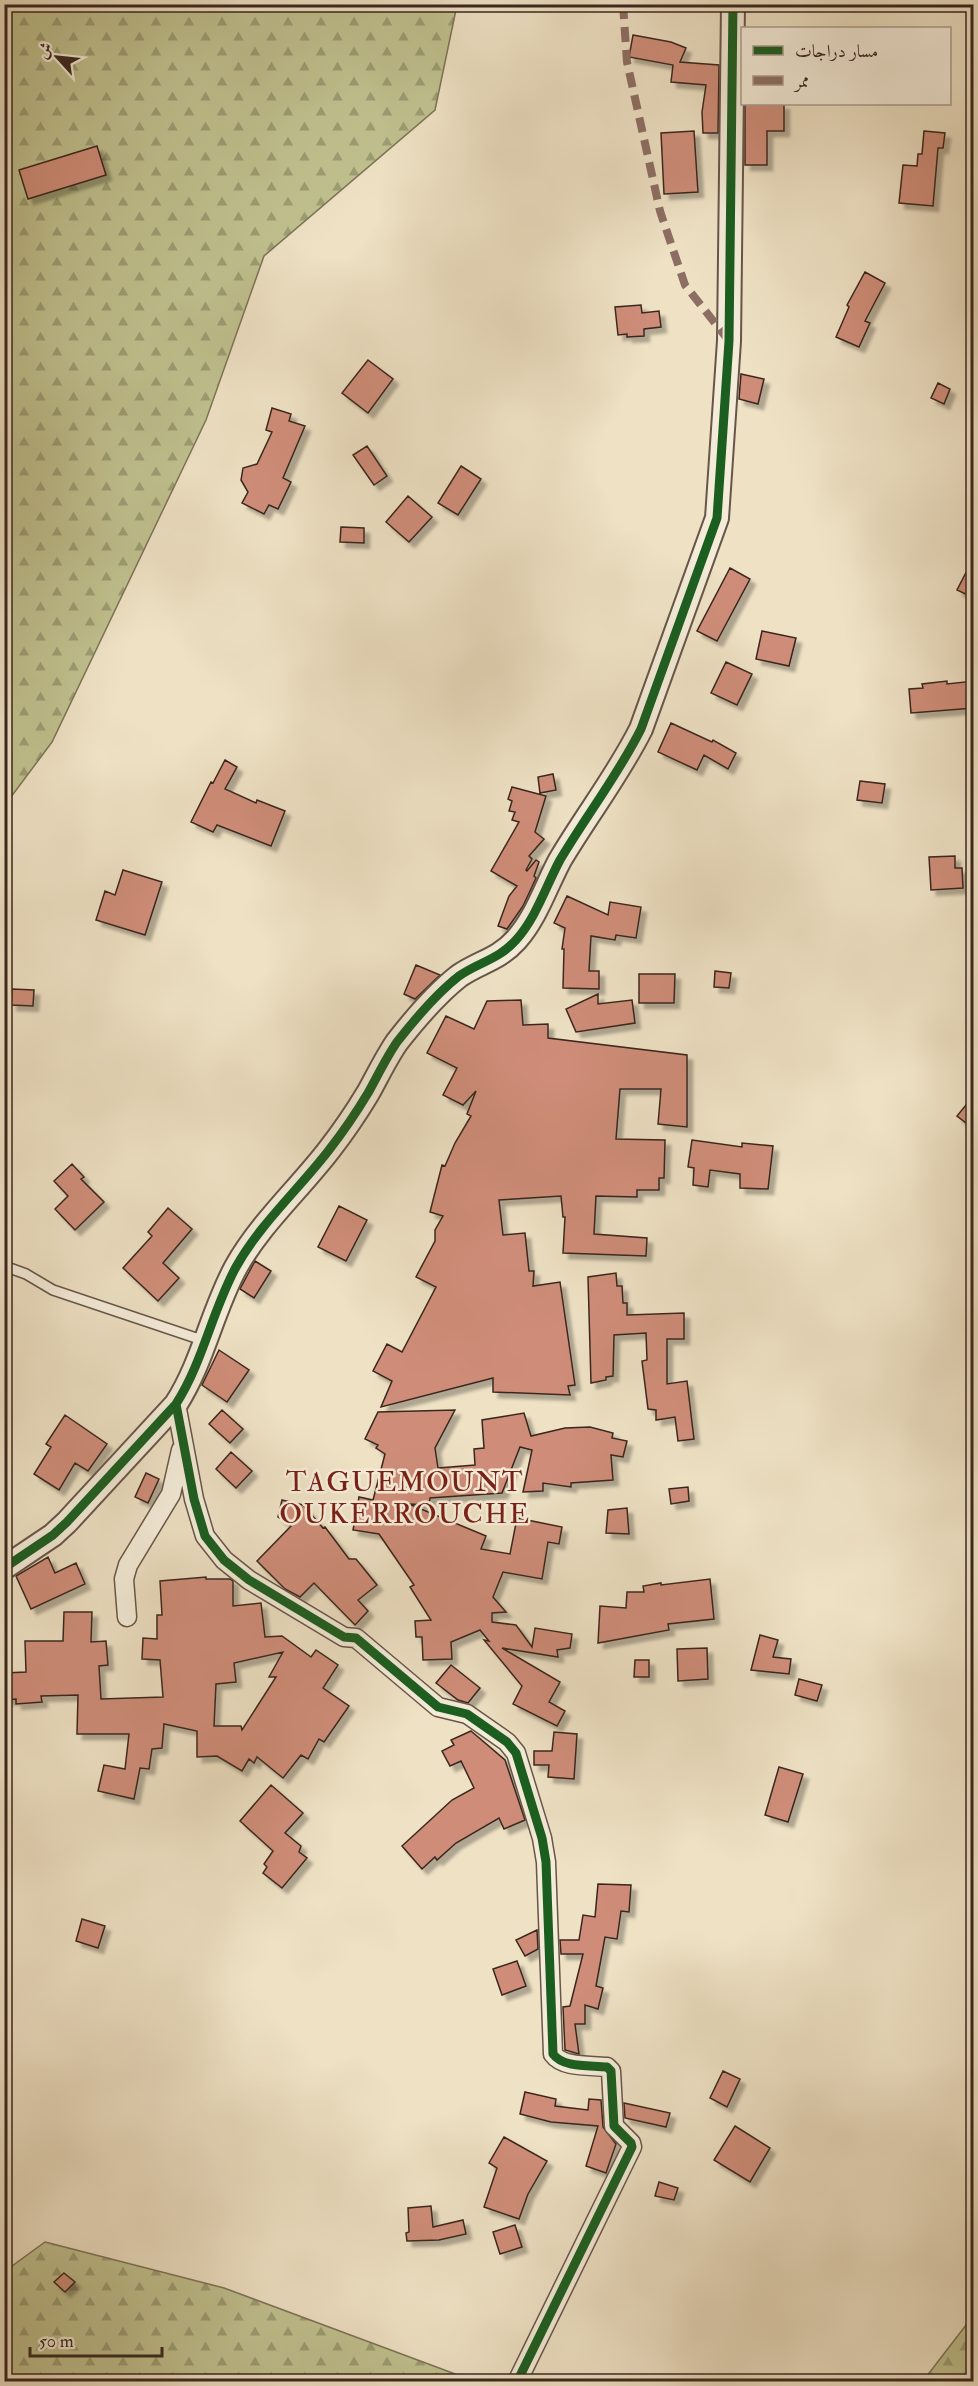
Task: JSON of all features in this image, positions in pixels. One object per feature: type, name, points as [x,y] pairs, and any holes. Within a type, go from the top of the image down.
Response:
[{"type":"street","points":[[4,1568],[53,1535],[67,1522],[176,1404],[187,1388],[225,1288],[237,1265],[330,1149],[365,1097],[396,1044],[443,989],[462,974],[503,952],[517,939],[533,914],[562,857],[626,758],[641,729],[717,518],[729,341],[733,4]]},
{"type":"street","points":[[176,1404],[194,1499],[205,1536],[224,1560],[249,1580],[344,1637],[356,1638],[438,1707],[467,1714],[507,1742],[516,1754],[542,1838],[546,1862],[552,2054],[564,2063],[607,2067],[611,2071],[614,2126],[632,2147],[518,2382]]},
{"type":"street","points":[[127,1617],[124,1579],[128,1565],[171,1494],[182,1443]]},
{"type":"lane","points":[[4,1266],[26,1274],[52,1290],[205,1341]]},
{"type":"green space","points":[[5,5],[457,5],[435,110],[264,256],[206,420],[52,742],[5,805]]},
{"type":"green space","points":[[45,2242],[224,2288],[474,2381],[5,2381],[4,2272]]},
{"type":"green space","points":[[973,2316],[973,2381],[923,2381]]},
{"type":"building","points":[[633,35],[671,42],[686,48],[680,62],[719,65],[718,133],[703,133],[702,112],[706,85],[671,82],[673,65],[629,57]]},
{"type":"building","points":[[745,105],[784,105],[784,131],[767,131],[767,165],[745,165]]},
{"type":"building","points":[[694,131],[698,192],[664,194],[661,133]]},
{"type":"building","points":[[924,131],[945,133],[943,148],[938,148],[933,206],[899,203],[903,165],[917,166],[918,154],[922,154]]},
{"type":"building","points":[[97,146],[106,175],[28,199],[19,170]]},
{"type":"building","points":[[865,272],[885,283],[865,321],[870,323],[859,347],[836,337],[849,307],[847,305]]},
{"type":"building","points":[[641,305],[642,313],[659,311],[661,327],[644,329],[644,336],[618,335],[615,307]]},
{"type":"building","points":[[368,360],[393,379],[368,413],[342,393]]},
{"type":"building","points":[[741,374],[764,379],[758,404],[739,399]]},
{"type":"building","points":[[938,383],[950,389],[944,404],[931,398]]},
{"type":"building","points":[[272,408],[291,414],[289,421],[305,426],[283,478],[291,482],[278,509],[269,505],[264,514],[242,503],[248,492],[241,480],[243,468],[257,464],[272,432],[266,430]]},
{"type":"building","points":[[367,446],[387,476],[374,485],[353,455]]},
{"type":"building","points":[[461,466],[481,479],[458,515],[438,503]]},
{"type":"building","points":[[408,496],[432,517],[409,542],[386,522]]},
{"type":"building","points":[[341,527],[364,528],[364,543],[340,542]]},
{"type":"building","points":[[974,557],[974,598],[957,590]]},
{"type":"building","points":[[730,568],[750,579],[717,641],[697,631]]},
{"type":"building","points":[[762,631],[796,638],[789,666],[756,659]]},
{"type":"building","points":[[726,662],[752,674],[737,705],[711,693]]},
{"type":"building","points":[[947,681],[947,684],[974,681],[974,708],[911,713],[909,689],[923,688],[922,684]]},
{"type":"building","points":[[671,723],[712,742],[713,740],[736,753],[728,769],[704,755],[697,770],[658,752]]},
{"type":"building","points":[[225,760],[237,767],[225,789],[256,803],[257,800],[285,811],[271,846],[217,825],[213,832],[191,822]]},
{"type":"building","points":[[553,774],[556,790],[540,793],[538,777]]},
{"type":"building","points":[[860,781],[885,784],[882,803],[857,800]]},
{"type":"building","points":[[512,787],[546,796],[535,832],[544,839],[529,856],[532,859],[526,870],[536,860],[539,862],[534,876],[536,878],[523,906],[507,929],[498,926],[509,896],[517,886],[491,871],[519,822],[512,820],[515,812],[509,811],[512,801],[508,799]]},
{"type":"building","points":[[955,856],[955,868],[962,868],[963,888],[931,890],[929,857]]},
{"type":"building","points":[[123,870],[162,882],[145,935],[96,920],[105,891],[115,895]]},
{"type":"building","points":[[567,896],[608,915],[610,902],[641,907],[636,938],[616,935],[615,940],[591,936],[589,971],[599,971],[599,989],[563,988],[564,949],[562,949],[565,928],[554,923]]},
{"type":"building","points":[[416,965],[440,975],[415,999],[404,994]]},
{"type":"building","points":[[715,971],[731,973],[729,988],[714,987]]},
{"type":"building","points":[[639,974],[675,974],[674,1003],[639,1003]]},
{"type":"building","points":[[12,989],[34,990],[33,1006],[11,1005]]},
{"type":"building","points":[[598,994],[598,1004],[632,1000],[635,1023],[576,1032],[566,1009]]},
{"type":"building","points":[[521,1000],[523,1025],[548,1024],[548,1038],[687,1055],[687,1127],[658,1124],[661,1089],[620,1089],[616,1139],[665,1140],[664,1178],[659,1178],[659,1190],[637,1190],[637,1197],[596,1196],[594,1234],[647,1238],[646,1256],[563,1253],[565,1217],[563,1217],[561,1196],[499,1200],[503,1235],[525,1233],[529,1271],[534,1271],[533,1286],[560,1282],[575,1385],[568,1386],[570,1395],[493,1392],[493,1378],[381,1407],[392,1381],[373,1371],[387,1344],[402,1352],[436,1287],[416,1277],[435,1241],[435,1230],[443,1216],[430,1212],[442,1165],[445,1166],[471,1116],[467,1114],[476,1091],[463,1105],[443,1095],[457,1068],[427,1053],[446,1016],[474,1029],[487,1001]]},
{"type":"building","points":[[974,1095],[974,1129],[957,1116]]},
{"type":"building","points":[[692,1140],[742,1147],[742,1143],[773,1146],[768,1189],[740,1188],[740,1174],[710,1170],[708,1187],[693,1185],[694,1168],[688,1167]]},
{"type":"building","points":[[72,1164],[84,1177],[81,1179],[104,1202],[75,1230],[55,1209],[68,1196],[54,1181]]},
{"type":"building","points":[[339,1206],[367,1220],[346,1261],[318,1247]]},
{"type":"building","points":[[168,1208],[192,1229],[163,1263],[179,1278],[158,1301],[123,1268],[152,1236],[148,1232]]},
{"type":"building","points":[[255,1261],[271,1271],[254,1298],[240,1289]]},
{"type":"building","points":[[616,1273],[617,1286],[622,1286],[623,1303],[627,1303],[627,1315],[684,1313],[684,1339],[667,1339],[667,1384],[687,1381],[694,1439],[678,1441],[675,1417],[656,1420],[656,1410],[648,1409],[642,1361],[647,1360],[646,1333],[614,1335],[613,1376],[591,1383],[588,1277]]},
{"type":"building","points":[[219,1350],[249,1370],[227,1402],[202,1385]]},
{"type":"building","points":[[222,1410],[243,1429],[230,1443],[209,1424]]},
{"type":"building","points":[[455,1410],[435,1448],[438,1468],[475,1465],[474,1449],[484,1448],[482,1420],[524,1413],[531,1436],[565,1428],[590,1427],[613,1433],[612,1438],[627,1441],[623,1457],[611,1455],[613,1480],[571,1483],[571,1487],[543,1483],[543,1491],[523,1492],[532,1450],[520,1447],[502,1493],[430,1498],[429,1505],[409,1504],[486,1536],[481,1549],[510,1554],[517,1518],[562,1527],[559,1544],[548,1542],[542,1579],[503,1572],[493,1597],[506,1612],[492,1613],[492,1622],[516,1625],[532,1647],[535,1628],[572,1634],[570,1648],[557,1650],[558,1657],[502,1648],[560,1682],[549,1702],[565,1711],[557,1726],[513,1704],[522,1686],[484,1640],[489,1641],[480,1630],[451,1642],[452,1659],[423,1660],[422,1637],[416,1637],[415,1621],[431,1620],[410,1587],[414,1585],[379,1534],[353,1530],[359,1497],[373,1500],[385,1454],[376,1448],[378,1445],[365,1439],[378,1412]]},
{"type":"building","points":[[65,1415],[107,1444],[88,1471],[75,1463],[59,1490],[34,1474],[51,1447],[46,1444]]},
{"type":"building","points":[[231,1452],[252,1471],[236,1488],[216,1469]]},
{"type":"building","points":[[146,1473],[159,1479],[148,1503],[135,1497]]},
{"type":"building","points":[[688,1487],[689,1501],[671,1504],[669,1489]]},
{"type":"building","points":[[282,1500],[303,1505],[323,1528],[325,1527],[349,1559],[356,1559],[377,1585],[358,1600],[368,1611],[355,1625],[314,1583],[300,1597],[285,1589],[257,1561],[291,1526],[278,1517]]},
{"type":"building","points":[[627,1508],[629,1534],[606,1533],[608,1510]]},
{"type":"building","points":[[48,1557],[55,1573],[76,1563],[85,1584],[31,1609],[16,1576]]},
{"type":"building","points":[[206,1577],[206,1579],[230,1579],[233,1581],[233,1606],[261,1603],[265,1637],[282,1636],[311,1657],[316,1650],[338,1665],[323,1688],[349,1706],[324,1742],[319,1739],[308,1759],[301,1755],[283,1778],[257,1757],[254,1763],[249,1759],[242,1771],[217,1756],[197,1757],[197,1731],[164,1724],[162,1748],[152,1749],[149,1769],[140,1768],[134,1799],[98,1791],[104,1765],[125,1769],[129,1734],[77,1734],[78,1695],[41,1696],[42,1702],[16,1704],[16,1699],[4,1700],[4,1673],[26,1672],[25,1641],[63,1641],[64,1612],[92,1612],[91,1642],[106,1641],[108,1665],[99,1666],[101,1699],[163,1697],[160,1660],[142,1659],[143,1638],[157,1639],[157,1615],[162,1615],[160,1581]],"holes":[[[283,1652],[269,1677],[276,1677],[242,1730],[241,1726],[214,1726],[216,1684],[236,1682],[234,1663]]]},
{"type":"building","points":[[710,1579],[714,1619],[668,1624],[669,1630],[598,1643],[600,1606],[626,1608],[627,1592],[644,1592],[643,1586]]},
{"type":"building","points":[[760,1635],[778,1640],[773,1657],[791,1659],[789,1674],[751,1670]]},
{"type":"building","points":[[707,1648],[708,1679],[678,1681],[677,1649]]},
{"type":"building","points":[[635,1660],[649,1660],[649,1677],[634,1677]]},
{"type":"building","points":[[451,1665],[480,1688],[468,1703],[458,1700],[436,1683]]},
{"type":"building","points":[[799,1679],[822,1685],[817,1701],[795,1695]]},
{"type":"building","points":[[471,1731],[505,1760],[525,1820],[504,1829],[499,1818],[456,1843],[437,1860],[435,1857],[422,1869],[402,1846],[452,1800],[474,1788],[461,1761],[450,1766],[442,1751],[454,1745],[451,1740]]},
{"type":"building","points":[[554,1732],[577,1734],[574,1779],[548,1777],[549,1765],[534,1765],[534,1751],[552,1751]]},
{"type":"building","points":[[779,1767],[803,1774],[788,1822],[765,1815]]},
{"type":"building","points":[[271,1785],[303,1813],[285,1833],[301,1846],[299,1852],[307,1858],[282,1888],[263,1873],[267,1867],[264,1864],[273,1851],[240,1821]]},
{"type":"building","points":[[598,1884],[631,1885],[629,1912],[621,1911],[617,1939],[605,1937],[596,1986],[603,1988],[598,2009],[585,2005],[585,2024],[575,2024],[579,2054],[565,2050],[563,2007],[570,2006],[583,1954],[561,1954],[560,1940],[579,1940],[583,1915],[595,1917]]},
{"type":"building","points":[[82,1919],[105,1926],[98,1948],[76,1941]]},
{"type":"building","points":[[537,1930],[538,1949],[525,1956],[516,1940]]},
{"type":"building","points":[[517,1961],[526,1986],[502,1995],[493,1969]]},
{"type":"building","points":[[723,2071],[740,2079],[727,2107],[710,2098]]},
{"type":"building","points":[[525,2092],[556,2099],[555,2106],[588,2110],[589,2099],[601,2100],[603,2127],[616,2144],[606,2173],[586,2166],[598,2126],[551,2122],[520,2114]]},
{"type":"building","points":[[624,2103],[670,2113],[666,2127],[625,2118]]},
{"type":"building","points":[[735,2126],[770,2148],[750,2182],[714,2160]]},
{"type":"building","points":[[504,2137],[547,2161],[528,2194],[519,2219],[484,2207],[497,2168],[489,2163]]},
{"type":"building","points":[[659,2182],[678,2188],[674,2200],[655,2196]]},
{"type":"building","points":[[431,2206],[433,2227],[463,2220],[466,2234],[439,2240],[407,2241],[408,2208]]},
{"type":"building","points":[[515,2225],[522,2247],[500,2254],[493,2232]]},
{"type":"building","points":[[64,2273],[75,2282],[65,2292],[54,2282]]},
{"type":"marked path","points":[[623,4],[627,62],[660,211],[685,285],[729,341]]},
{"type":"cycle path","points":[[4,1568],[53,1535],[67,1522],[176,1404],[201,1354],[220,1301],[236,1267],[256,1236],[339,1136],[368,1093],[393,1048],[418,1016],[459,976],[502,952],[523,931],[535,912],[560,860],[641,729],[717,518],[729,341],[733,4]]},
{"type":"cycle path","points":[[176,1404],[194,1499],[205,1536],[224,1560],[249,1580],[344,1637],[356,1638],[438,1707],[467,1714],[507,1742],[516,1753],[542,1838],[546,1862],[553,2054],[563,2062],[607,2067],[611,2071],[614,2126],[631,2143],[632,2147],[517,2382]]},
{"type":"district","name":"TAGUEMOUNT OUKERROUCHE","points":[[405,1497]]}]
